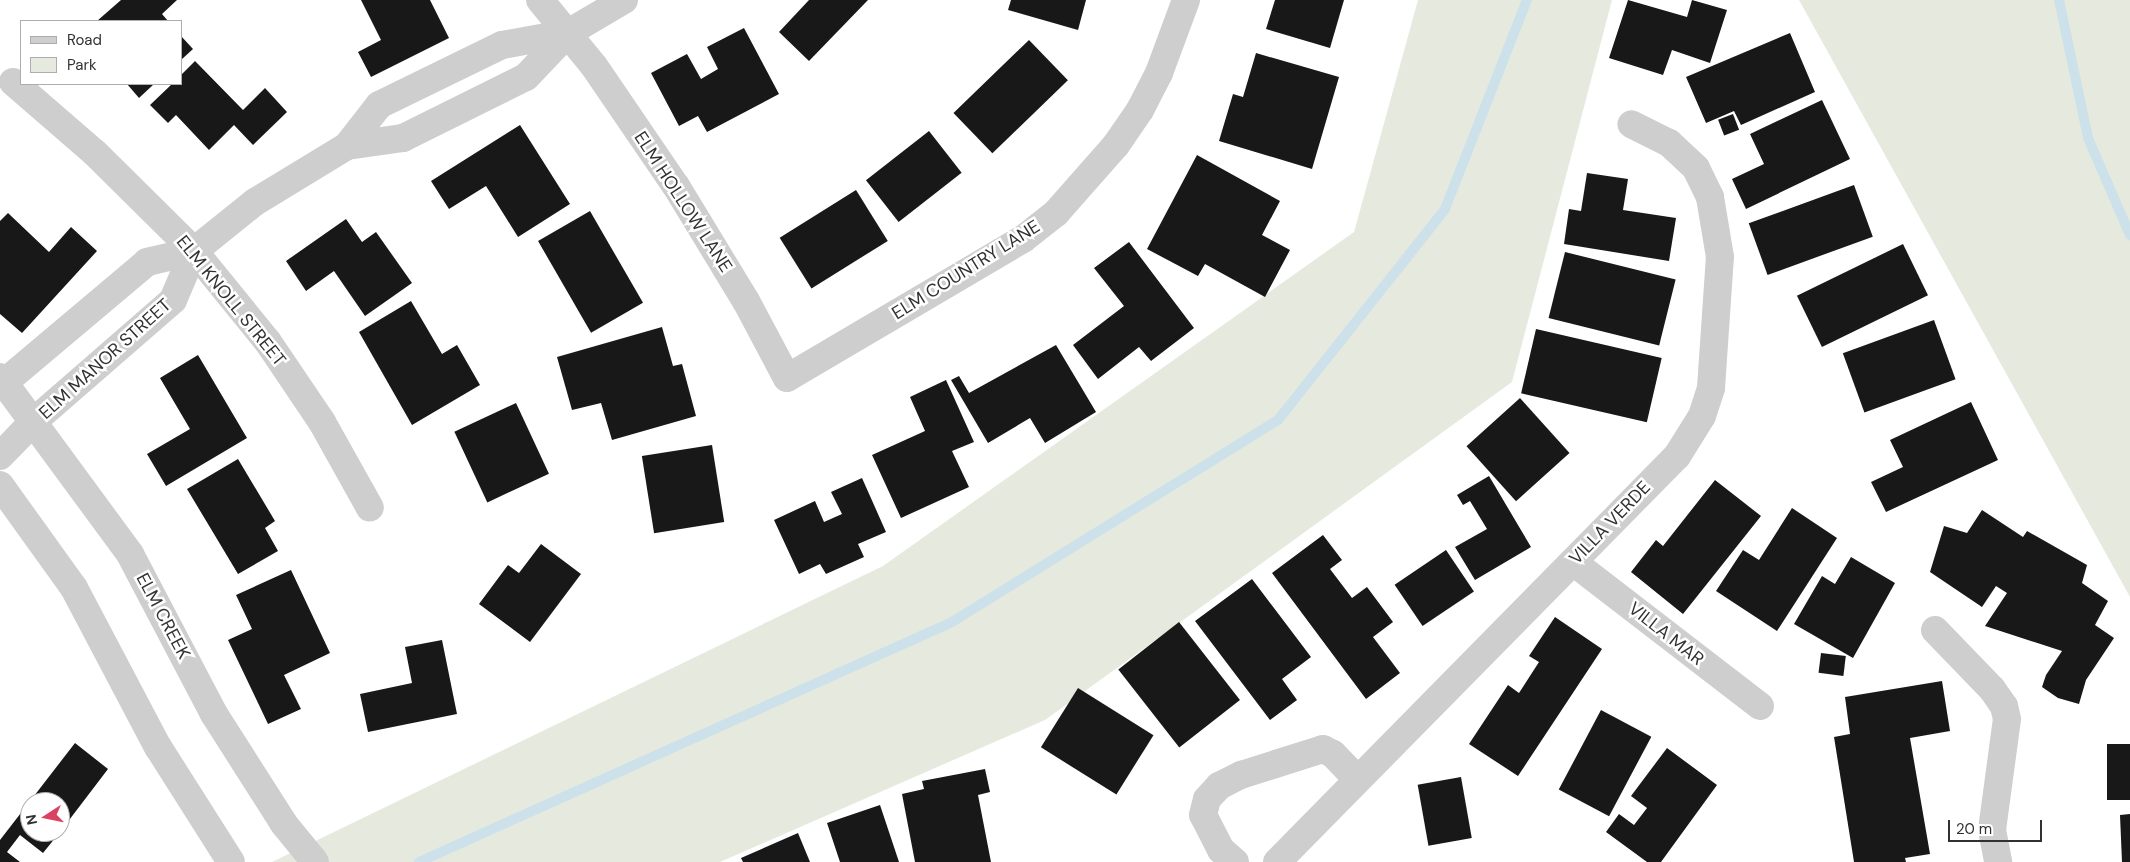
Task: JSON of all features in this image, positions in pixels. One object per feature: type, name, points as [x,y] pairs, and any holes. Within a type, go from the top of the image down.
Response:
[{"type":"street","name":"ELM HOLLOW LANE","points":[[540,0],[568,33],[676,186],[746,301],[787,378]]},
{"type":"street","name":"ELM MANOR STREET","points":[[347,146],[403,138],[526,77],[568,33],[624,0]]},
{"type":"street","name":"ELM COUNTRY LANE","points":[[787,378],[1023,239],[1056,213],[1116,145],[1140,110],[1159,73],[1186,0]]},
{"type":"street","name":"ELM MANOR STREET","points":[[2,382],[147,262],[194,251],[255,202],[347,146],[378,105],[502,45],[568,33]]},
{"type":"street","name":"ELM KNOLL STREET","points":[[12,82],[95,153],[194,251],[268,342],[322,422],[370,508]]},
{"type":"street","name":"VILLA VERDE","points":[[1277,862],[1687,444],[1702,416],[1711,388],[1720,257],[1710,197],[1696,168],[1676,149],[1631,124]]},
{"type":"street","name":"ELM MANOR STREET","points":[[0,456],[34,421],[173,300],[194,251]]},
{"type":"street","name":"ELM CREEK","points":[[2,382],[34,421],[130,554],[214,714],[284,824],[315,862]]},
{"type":"street","points":[[0,485],[74,588],[158,747],[231,862]]},
{"type":"street","name":"VILLA MAR","points":[[1572,562],[1760,706]]},
{"type":"street","points":[[1935,630],[1992,689],[2004,706],[2007,719],[1992,830],[1998,862]]},
{"type":"street","points":[[1235,862],[1221,850],[1208,829],[1203,815],[1207,799],[1219,786],[1241,775],[1322,749],[1333,754],[1357,779]]},
{"type":"green space","points":[[1418,0],[1612,0],[1512,382],[1045,720],[720,862],[272,862],[883,566],[1354,232]]},
{"type":"green space","points":[[1799,0],[2130,0],[2130,597]]},
{"type":"building","points":[[121,0],[177,0],[162,14],[167,20],[98,20]]},
{"type":"building","points":[[361,0],[430,0],[449,38],[371,77],[358,52],[381,40]]},
{"type":"building","points":[[809,0],[868,0],[809,61],[779,32]]},
{"type":"building","points":[[1011,0],[1086,0],[1078,30],[1008,10]]},
{"type":"building","points":[[1275,0],[1344,0],[1330,48],[1266,29]]},
{"type":"building","points":[[1628,0],[1687,17],[1692,0],[1727,10],[1710,63],[1672,50],[1663,75],[1609,58]]},
{"type":"building","points":[[744,28],[779,94],[707,132],[698,116],[679,126],[651,73],[687,54],[701,79],[718,69],[707,47]]},
{"type":"building","points":[[1790,33],[1815,92],[1741,125],[1734,111],[1706,123],[1686,77]]},
{"type":"building","points":[[182,37],[193,49],[182,59]]},
{"type":"building","points":[[1029,40],[1068,80],[992,153],[953,113]]},
{"type":"building","points":[[1256,53],[1339,77],[1312,169],[1219,141],[1233,94],[1243,97]]},
{"type":"building","points":[[195,61],[243,110],[265,88],[287,112],[253,145],[234,125],[209,150],[176,115],[168,123],[150,105],[171,85],[182,85],[182,74]]},
{"type":"building","points":[[128,85],[153,85],[139,98]]},
{"type":"building","points":[[1822,100],[1850,159],[1746,209],[1732,179],[1764,164],[1750,134]]},
{"type":"building","points":[[1733,114],[1739,130],[1724,136],[1718,120]]},
{"type":"building","points":[[520,125],[570,204],[518,237],[486,186],[449,209],[431,181]]},
{"type":"building","points":[[929,131],[962,173],[899,222],[866,180]]},
{"type":"building","points":[[1197,155],[1280,201],[1262,235],[1290,250],[1265,297],[1205,264],[1198,276],[1147,249]]},
{"type":"building","points":[[1587,173],[1628,179],[1623,210],[1676,218],[1669,261],[1564,244],[1569,209],[1581,211]]},
{"type":"building","points":[[1854,185],[1873,237],[1768,275],[1749,223]]},
{"type":"building","points":[[856,190],[888,241],[811,289],[780,238]]},
{"type":"building","points":[[590,211],[643,303],[591,333],[538,241]]},
{"type":"building","points":[[8,213],[49,252],[71,227],[97,251],[22,333],[0,314],[0,221]]},
{"type":"building","points":[[346,219],[362,242],[376,232],[412,283],[365,316],[334,271],[306,291],[286,261]]},
{"type":"building","points":[[1129,242],[1194,328],[1151,361],[1139,347],[1098,379],[1073,345],[1124,306],[1094,268]]},
{"type":"building","points":[[1903,244],[1928,295],[1822,347],[1797,296]]},
{"type":"building","points":[[1565,252],[1676,280],[1659,346],[1549,318]]},
{"type":"building","points":[[411,301],[442,354],[457,345],[480,385],[412,425],[359,332]]},
{"type":"building","points":[[1934,320],[1956,379],[1864,412],[1843,353]]},
{"type":"building","points":[[662,327],[673,366],[682,364],[696,416],[612,440],[601,403],[572,410],[557,357]]},
{"type":"building","points":[[1536,329],[1662,358],[1647,422],[1521,393]]},
{"type":"building","points":[[1056,345],[1096,412],[1045,443],[1030,418],[988,443],[951,380],[959,376],[969,393]]},
{"type":"building","points":[[198,355],[247,438],[166,486],[147,454],[190,429],[160,378]]},
{"type":"building","points":[[946,380],[974,442],[952,451],[969,487],[901,518],[872,455],[925,431],[910,397]]},
{"type":"building","points":[[1520,398],[1570,453],[1516,501],[1466,446]]},
{"type":"building","points":[[1971,402],[1998,460],[1886,512],[1871,482],[1903,467],[1890,440]]},
{"type":"building","points":[[516,403],[549,474],[487,502],[454,432]]},
{"type":"building","points":[[712,445],[724,522],[654,533],[642,456]]},
{"type":"building","points":[[238,459],[275,521],[265,528],[278,551],[238,574],[187,489]]},
{"type":"building","points":[[1489,476],[1531,547],[1475,580],[1455,547],[1487,529],[1470,501],[1463,505],[1457,495]]},
{"type":"building","points":[[862,478],[886,532],[858,544],[864,557],[826,574],[820,564],[799,574],[774,520],[815,501],[824,522],[842,514],[831,492]]},
{"type":"building","points":[[1715,480],[1761,516],[1683,614],[1631,572],[1656,540],[1663,546]]},
{"type":"building","points":[[1792,508],[1837,538],[1777,631],[1716,591],[1743,550],[1759,560]]},
{"type":"building","points":[[1982,510],[2023,537],[2027,531],[2087,565],[2082,583],[2108,601],[2095,625],[2114,638],[2086,680],[2079,704],[2058,698],[2042,687],[2046,675],[2062,651],[1985,626],[2007,593],[1996,586],[1982,607],[1930,572],[1944,526],[1967,533]]},
{"type":"building","points":[[1323,535],[1342,560],[1330,569],[1352,598],[1367,587],[1393,622],[1373,637],[1400,673],[1366,699],[1272,573]]},
{"type":"building","points":[[541,544],[581,574],[530,642],[479,604],[508,565],[519,573]]},
{"type":"building","points":[[1446,550],[1474,591],[1423,626],[1395,585]]},
{"type":"building","points":[[1851,557],[1895,583],[1853,658],[1794,624],[1822,576],[1835,584]]},
{"type":"building","points":[[291,570],[330,653],[284,675],[301,709],[268,724],[228,640],[252,629],[236,595]]},
{"type":"building","points":[[1252,579],[1311,657],[1282,679],[1297,700],[1270,720],[1195,621]]},
{"type":"building","points":[[1555,617],[1602,649],[1518,776],[1469,744],[1508,685],[1519,693],[1539,662],[1529,656]]},
{"type":"building","points":[[1179,622],[1240,700],[1179,747],[1118,669]]},
{"type":"building","points":[[442,640],[457,714],[368,732],[360,694],[412,683],[405,647]]},
{"type":"building","points":[[1821,653],[1846,656],[1843,676],[1819,673]]},
{"type":"building","points":[[1942,681],[1950,731],[1910,738],[1930,854],[1905,858],[1906,862],[1854,862],[1834,737],[1850,734],[1845,697]]},
{"type":"building","points":[[1078,688],[1153,735],[1116,795],[1041,747]]},
{"type":"building","points":[[1601,710],[1651,737],[1609,816],[1559,789]]},
{"type":"building","points":[[75,743],[108,769],[70,819],[70,792],[37,792]]},
{"type":"building","points":[[2107,744],[2130,744],[2130,800],[2107,800]]},
{"type":"building","points":[[1667,748],[1717,785],[1661,862],[1647,862],[1606,832],[1619,814],[1634,825],[1647,808],[1631,796]]},
{"type":"building","points":[[985,769],[990,792],[978,795],[991,862],[915,862],[902,794],[924,789],[922,781]]},
{"type":"building","points":[[1461,777],[1472,838],[1428,846],[1418,785]]},
{"type":"building","points":[[880,805],[899,862],[840,862],[827,823]]},
{"type":"building","points":[[20,814],[20,835],[7,852],[20,862],[0,862],[0,840]]},
{"type":"building","points":[[2130,814],[2130,862],[2122,862],[2120,815]]},
{"type":"building","points":[[798,833],[810,862],[743,862],[741,858]]},
{"type":"building","points":[[29,842],[52,842],[43,853]]},
{"type":"waterway","points":[[419,862],[952,622],[1278,420],[1445,209],[1527,0]]},
{"type":"waterway","points":[[2059,0],[2088,138],[2130,235]]}]
